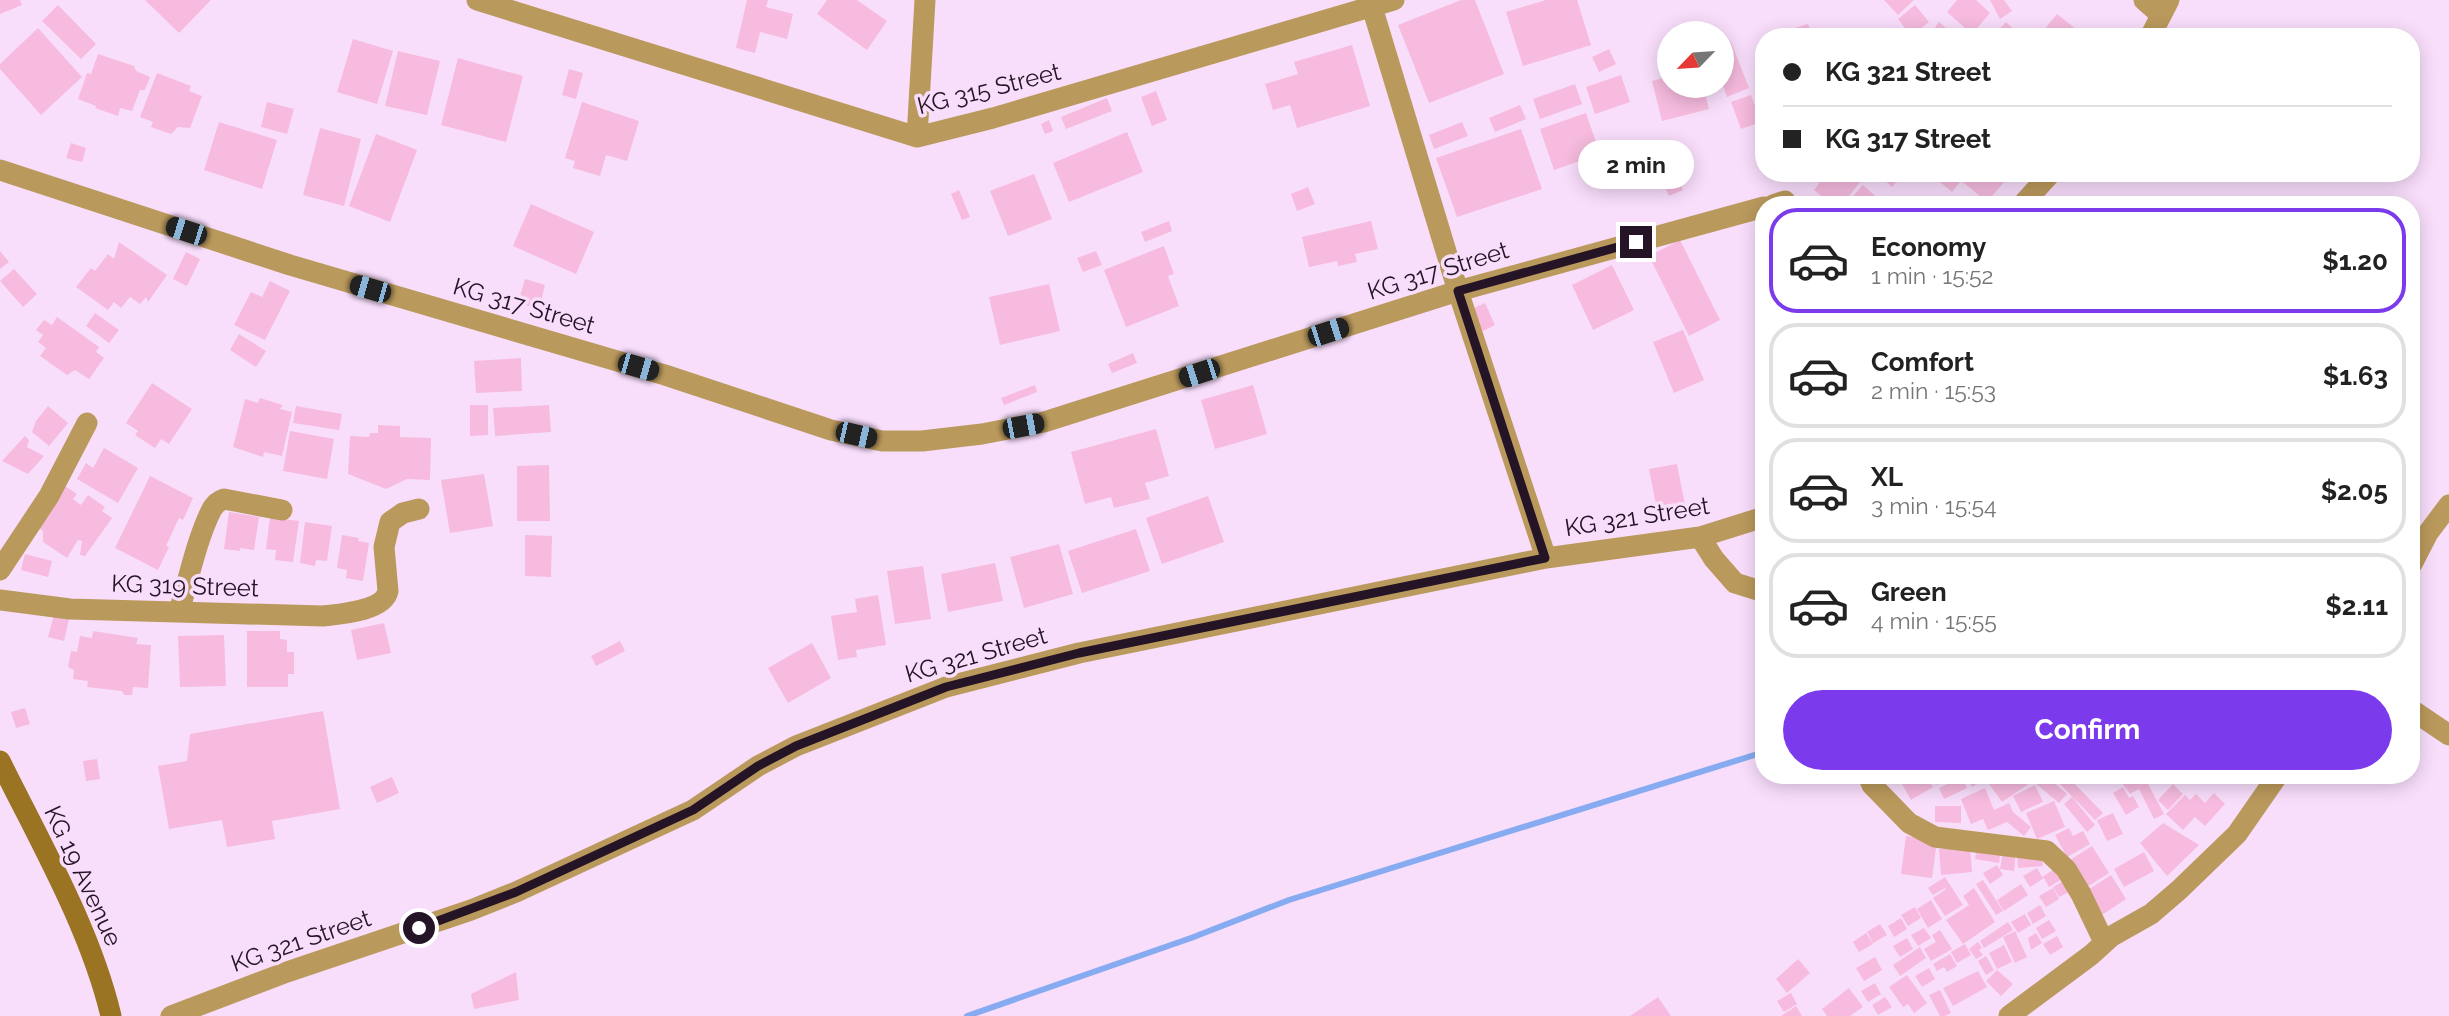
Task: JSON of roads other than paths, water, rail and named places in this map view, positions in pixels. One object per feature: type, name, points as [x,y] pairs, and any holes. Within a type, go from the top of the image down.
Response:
[{"type":"main road","name":"KG 19 Avenue","points":[[0,761],[86,942],[105,990],[111,1016]]},
{"type":"street","name":"KG 315 Street","points":[[477,0],[917,137],[993,118],[1394,0]]},
{"type":"street","points":[[917,137],[925,0]]},
{"type":"street","points":[[2144,0],[2165,7],[2154,28]]},
{"type":"street","points":[[1372,7],[1458,291],[1545,558]]},
{"type":"street","name":"KG 317 Street","points":[[0,170],[290,265],[665,375],[831,430],[882,441],[934,440],[1044,422],[1458,291],[1755,209]]},
{"type":"street","points":[[2030,196],[2043,182]]},
{"type":"street","points":[[0,570],[49,496],[87,423]]},
{"type":"street","points":[[179,612],[212,508],[218,501],[224,499],[282,510]]},
{"type":"street","points":[[2420,548],[2449,505]]},
{"type":"street","name":"KG 319 Street","points":[[0,600],[70,609],[323,616],[368,608],[387,597],[384,547],[390,522],[403,513],[419,509]]},
{"type":"street","name":"KG 321 Street","points":[[171,1016],[287,972],[471,910],[516,892],[693,810],[758,766],[796,746],[946,687],[1079,653],[1545,558],[1700,537],[1755,520]]},
{"type":"street","points":[[1700,537],[1714,559],[1735,583],[1755,589]]},
{"type":"street","points":[[2420,715],[2449,735]]},
{"type":"street","points":[[1872,784],[1909,823],[1935,837],[2047,851],[2066,869],[2104,942]]},
{"type":"street","points":[[2009,1016],[2091,956],[2104,942],[2151,914],[2179,890],[2237,834],[2272,784]]},
{"type":"waterway","points":[[967,1016],[1191,938],[1289,900],[1755,755]]}]
